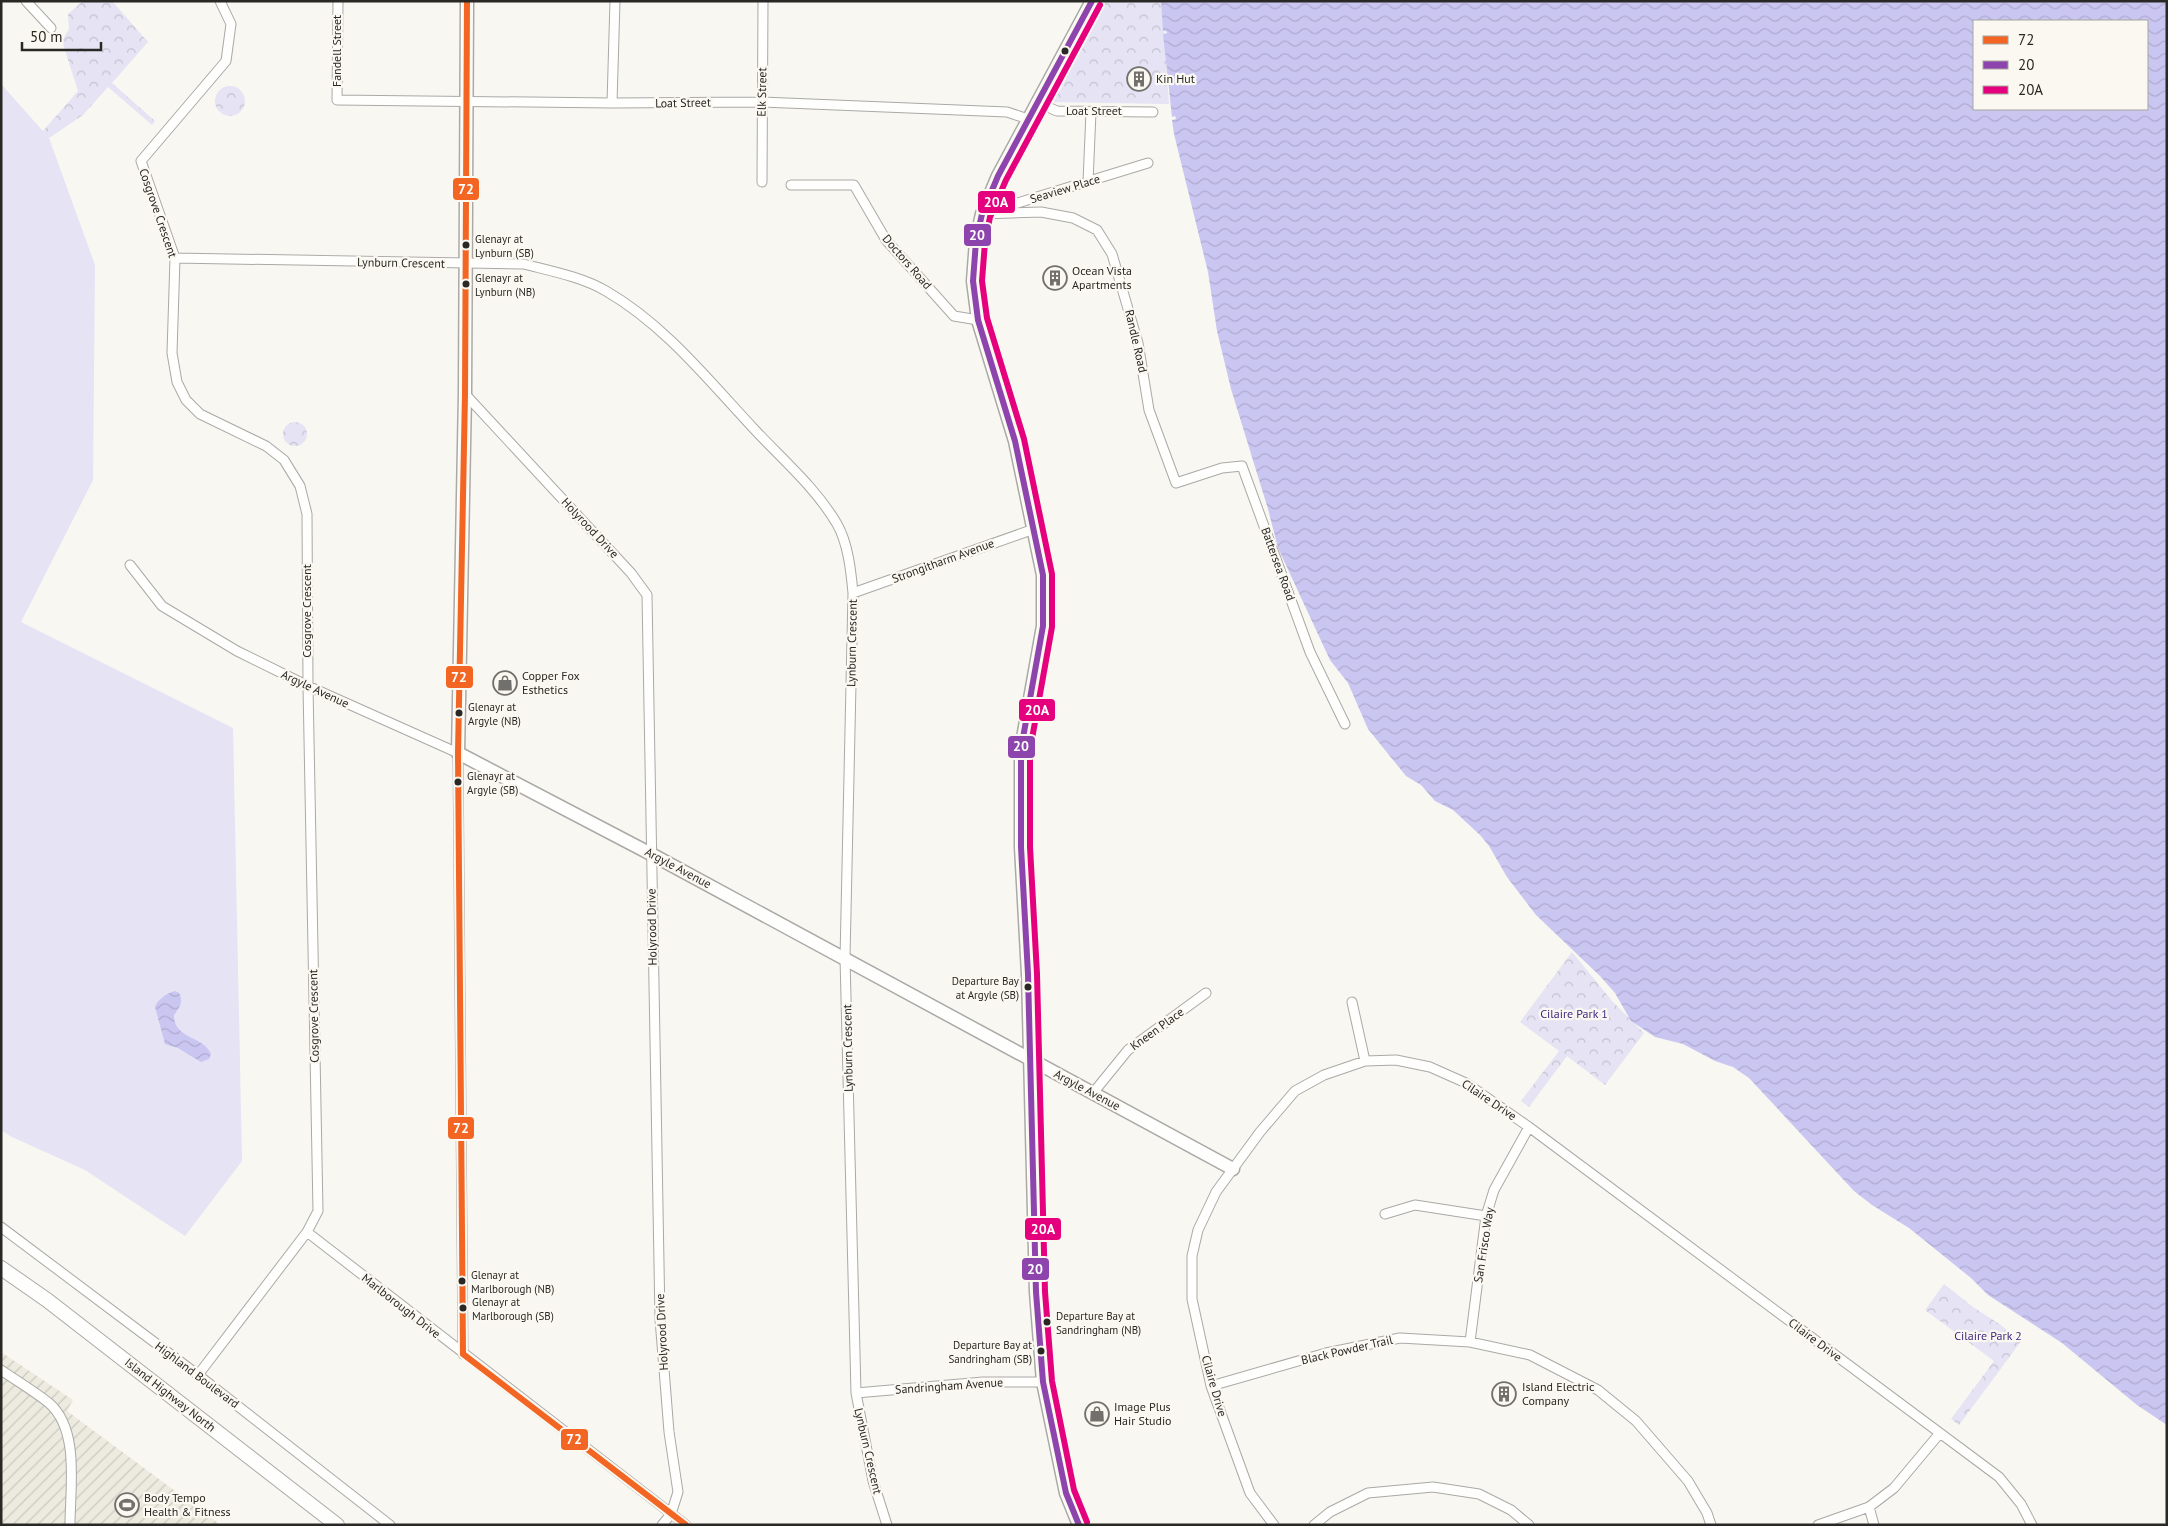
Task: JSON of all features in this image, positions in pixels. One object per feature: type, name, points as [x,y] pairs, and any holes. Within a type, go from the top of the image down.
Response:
[{"type":"main road","name":"Island Highway North","points":[[1,1268],[55,1306],[337,1525]]},
{"type":"street","points":[[26,1],[51,28]]},
{"type":"street","name":"Cosgrove Crescent","points":[[198,1375],[307,1232],[318,1210],[306,514],[300,486],[284,460],[266,446],[200,414],[186,400],[177,382],[172,353],[175,258],[141,161],[226,60],[231,24],[220,1]]},
{"type":"street","name":"Fandell Street","points":[[337,100],[338,1]]},
{"type":"street","points":[[463,1354],[458,753],[465,394],[464,264],[467,1]]},
{"type":"street","points":[[612,104],[615,1]]},
{"type":"street","name":"Elk Street","points":[[762,182],[763,1]]},
{"type":"street","points":[[1079,1525],[1066,1493],[1043,1382],[1036,1292],[1030,1059],[1021,847],[1021,749],[1043,626],[1043,575],[1015,441],[978,320],[972,281],[976,241],[982,214],[998,176],[1036,102],[1092,1]]},
{"type":"street","name":"Loat Street","points":[[337,100],[612,104],[762,102],[1008,112],[1028,120]]},
{"type":"street","name":"Loat Street","points":[[1036,102],[1057,111],[1153,112]]},
{"type":"street","points":[[1088,182],[1091,112]]},
{"type":"street","name":"Seaview Place","points":[[982,214],[1148,163]]},
{"type":"street","name":"Doctors Road","points":[[792,185],[854,185],[886,240],[954,316],[978,320]]},
{"type":"street","name":"Randle Road","points":[[982,214],[1041,212],[1073,218],[1096,230],[1112,254],[1138,343],[1149,410],[1176,483]]},
{"type":"street","name":"Lynburn Crescent","points":[[175,258],[524,264],[568,276],[604,290],[637,311],[668,339],[815,493],[838,525],[851,566],[852,593],[846,958],[856,1393],[873,1481],[887,1525]]},
{"type":"street","name":"Holyrood Drive","points":[[465,394],[631,573],[646,595],[660,1319],[669,1432],[678,1492],[671,1514],[662,1525]]},
{"type":"street","name":"Battersea Road","points":[[1176,483],[1222,468],[1242,466],[1310,652],[1345,724]]},
{"type":"street","name":"Strongitharm Avenue","points":[[852,593],[1034,529]]},
{"type":"street","name":"Argyle Avenue","points":[[130,565],[162,606],[237,651],[308,686],[458,753],[846,958],[1233,1169]]},
{"type":"street","name":"Kneen Place","points":[[1093,1093],[1128,1050],[1206,993]]},
{"type":"street","points":[[1352,1002],[1365,1060]]},
{"type":"street","name":"Cilaire Drive","points":[[1274,1525],[1250,1493],[1211,1386],[1192,1299],[1192,1256],[1198,1230],[1216,1192],[1295,1091],[1324,1075],[1365,1060],[1396,1060],[1430,1067],[1466,1082],[1530,1127],[1999,1477],[2021,1504],[2032,1525]]},
{"type":"street","name":"San Frisco Way","points":[[1470,1342],[1486,1216],[1494,1190],[1530,1127]]},
{"type":"street","points":[[1385,1214],[1415,1205],[1486,1216]]},
{"type":"street","name":"Highland Boulevard","points":[[1,1227],[198,1375],[390,1525]]},
{"type":"street","name":"Marlborough Drive","points":[[307,1232],[686,1525]]},
{"type":"street","name":"Black Powder Trail","points":[[1211,1386],[1326,1353],[1400,1338],[1470,1342],[1530,1355],[1598,1390],[1636,1422],[1688,1481],[1707,1513],[1711,1525]]},
{"type":"street","points":[[1,1370],[50,1404],[65,1424],[70,1444],[70,1525]]},
{"type":"street","name":"Sandringham Avenue","points":[[856,1393],[983,1382],[1043,1382]]},
{"type":"street","points":[[1818,1525],[1869,1508],[1894,1488],[1940,1433]]},
{"type":"street","points":[[1314,1525],[1330,1512],[1368,1493],[1433,1487],[1480,1494],[1511,1510],[1529,1525]]},
{"type":"street","points":[[1869,1508],[1874,1525]]},
{"type":"shaded area","points":[[1,1352],[73,1400],[67,1411],[221,1525],[1,1525]]},
{"type":"green space","points":[[83,1],[112,1],[148,42],[112,83],[155,121],[152,125],[108,87],[83,115],[49,138],[43,131],[78,91],[62,41],[69,29],[68,14]]},
{"type":"green space","points":[[1104,1],[1162,1],[1169,104],[1050,102]]},
{"type":"green space","points":[[1,84],[49,138],[95,265],[93,480],[21,622],[233,728],[242,1161],[185,1236],[85,1170],[12,1137],[1,1130]]},
{"type":"green space","points":[[230,86],[241,90],[245,101],[241,112],[230,116],[219,112],[215,101],[219,90]]},
{"type":"green space","points":[[295,422],[303,426],[307,434],[303,442],[295,446],[287,442],[283,434],[287,426]]},
{"type":"green space","name":"Cilaire Park 1","points":[[1572,952],[1613,1002],[1644,1033],[1605,1085],[1567,1056],[1529,1107],[1521,1101],[1559,1051],[1520,1022]]},
{"type":"green space","name":"Cilaire Park 2","points":[[1944,1284],[2016,1338],[2022,1340],[1959,1425],[1951,1419],[1994,1361],[1925,1310]]},
{"type":"water","points":[[1161,1],[2167,1],[2167,1425],[2137,1405],[2062,1343],[1988,1295],[1971,1278],[1909,1228],[1872,1205],[1854,1191],[1749,1078],[1733,1067],[1715,1061],[1683,1044],[1655,1037],[1631,1021],[1615,993],[1600,976],[1536,915],[1507,877],[1489,846],[1480,835],[1453,810],[1435,801],[1421,785],[1406,776],[1368,729],[1348,683],[1330,660],[1278,548],[1231,389],[1217,331],[1208,272],[1174,134],[1172,120],[1176,119],[1175,116],[1172,117],[1163,34],[1167,33],[1163,31]]},
{"type":"water","points":[[175,991],[179,993],[181,1002],[174,1015],[175,1023],[184,1033],[207,1048],[211,1054],[209,1059],[201,1062],[178,1048],[165,1044],[155,1007],[163,997]]},
{"type":"transit line","name":"72","points":[[463,1354],[458,753],[465,394],[467,1]]},
{"type":"transit line","name":"20","points":[[1079,1525],[1066,1493],[1043,1382],[1036,1292],[1028,974],[1021,847],[1021,749],[1043,626],[1043,575],[1015,441],[978,320],[973,281],[976,241],[982,214],[998,176],[1092,1]]},
{"type":"transit line","name":"20A","points":[[1087,1522],[1074,1490],[1052,1381],[1045,1292],[1037,974],[1030,847],[1030,750],[1052,627],[1052,574],[1024,439],[987,318],[982,281],[985,242],[990,217],[1006,180],[1100,5]]},
{"type":"transit line","name":"72","points":[[463,1354],[686,1525]]},
{"type":"place","name":"Kin Hut","points":[[1139,79]]},
{"type":"place","name":"Glenayr at Lynburn (SB)","points":[[466,245]]},
{"type":"place","name":"Ocean Vista Apartments","points":[[1055,278]]},
{"type":"place","name":"Glenayr at Lynburn (NB)","points":[[466,284]]},
{"type":"place","name":"Copper Fox Esthetics","points":[[505,683]]},
{"type":"place","name":"Glenayr at Argyle (NB)","points":[[459,713]]},
{"type":"place","name":"Glenayr at Argyle (SB)","points":[[458,782]]},
{"type":"place","name":"Departure Bay at Argyle (SB)","points":[[1028,987]]},
{"type":"place","name":"Glenayr at Marlborough (NB)","points":[[462,1281]]},
{"type":"place","name":"Glenayr at Marlborough (SB)","points":[[463,1308]]},
{"type":"place","name":"Departure Bay at Sandringham (NB)","points":[[1047,1322]]},
{"type":"place","name":"Departure Bay at Sandringham (SB)","points":[[1041,1351]]},
{"type":"place","name":"Island Electric Company","points":[[1504,1394]]},
{"type":"place","name":"Image Plus Hair Studio","points":[[1097,1414]]},
{"type":"place","name":"Body Tempo Health & Fitness","points":[[127,1505]]}]
